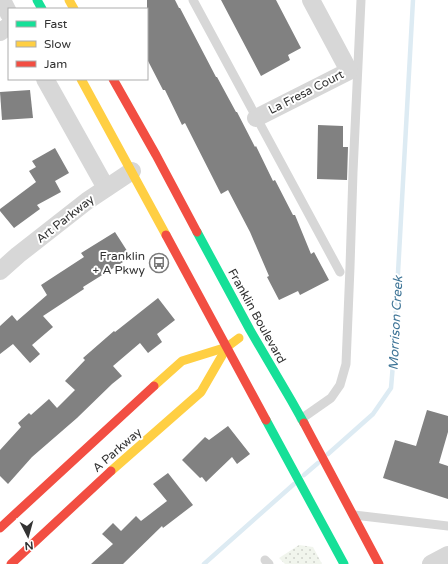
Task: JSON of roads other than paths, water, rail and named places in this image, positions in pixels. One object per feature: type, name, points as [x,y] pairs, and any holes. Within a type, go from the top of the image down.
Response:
[{"type":"main road","points":[[82,80],[344,564]]},
{"type":"main road","name":"Franklin Boulevard","points":[[114,80],[156,155],[250,330],[291,400],[379,564]]},
{"type":"main road","name":"A Parkway","points":[[0,528],[129,408],[182,361],[227,346],[250,330]]},
{"type":"main road","name":"A Parkway","points":[[11,564],[93,487],[201,392],[227,346]]},
{"type":"street","points":[[2,0],[8,12]]},
{"type":"street","name":"La Fresa Court","points":[[256,118],[348,71],[311,0]]},
{"type":"street","points":[[46,80],[106,188]]},
{"type":"street","name":"Art Parkway","points":[[0,271],[82,205],[132,171]]},
{"type":"street","points":[[431,564],[448,555]]},
{"type":"lane","points":[[193,0],[340,272]]},
{"type":"lane","points":[[301,419],[331,398],[340,384],[346,364],[361,0]]},
{"type":"lane","points":[[352,515],[448,526]]},
{"type":"waterway","name":"Morrison Creek","points":[[328,454],[373,414],[391,388],[413,0]]},
{"type":"waterway","name":"Morrison Creek","points":[[304,475],[318,463]]},
{"type":"waterway","name":"Morrison Creek","points":[[204,564],[294,484]]},
{"type":"place","name":"Franklin + A Pkwy","points":[[159,263]]}]
